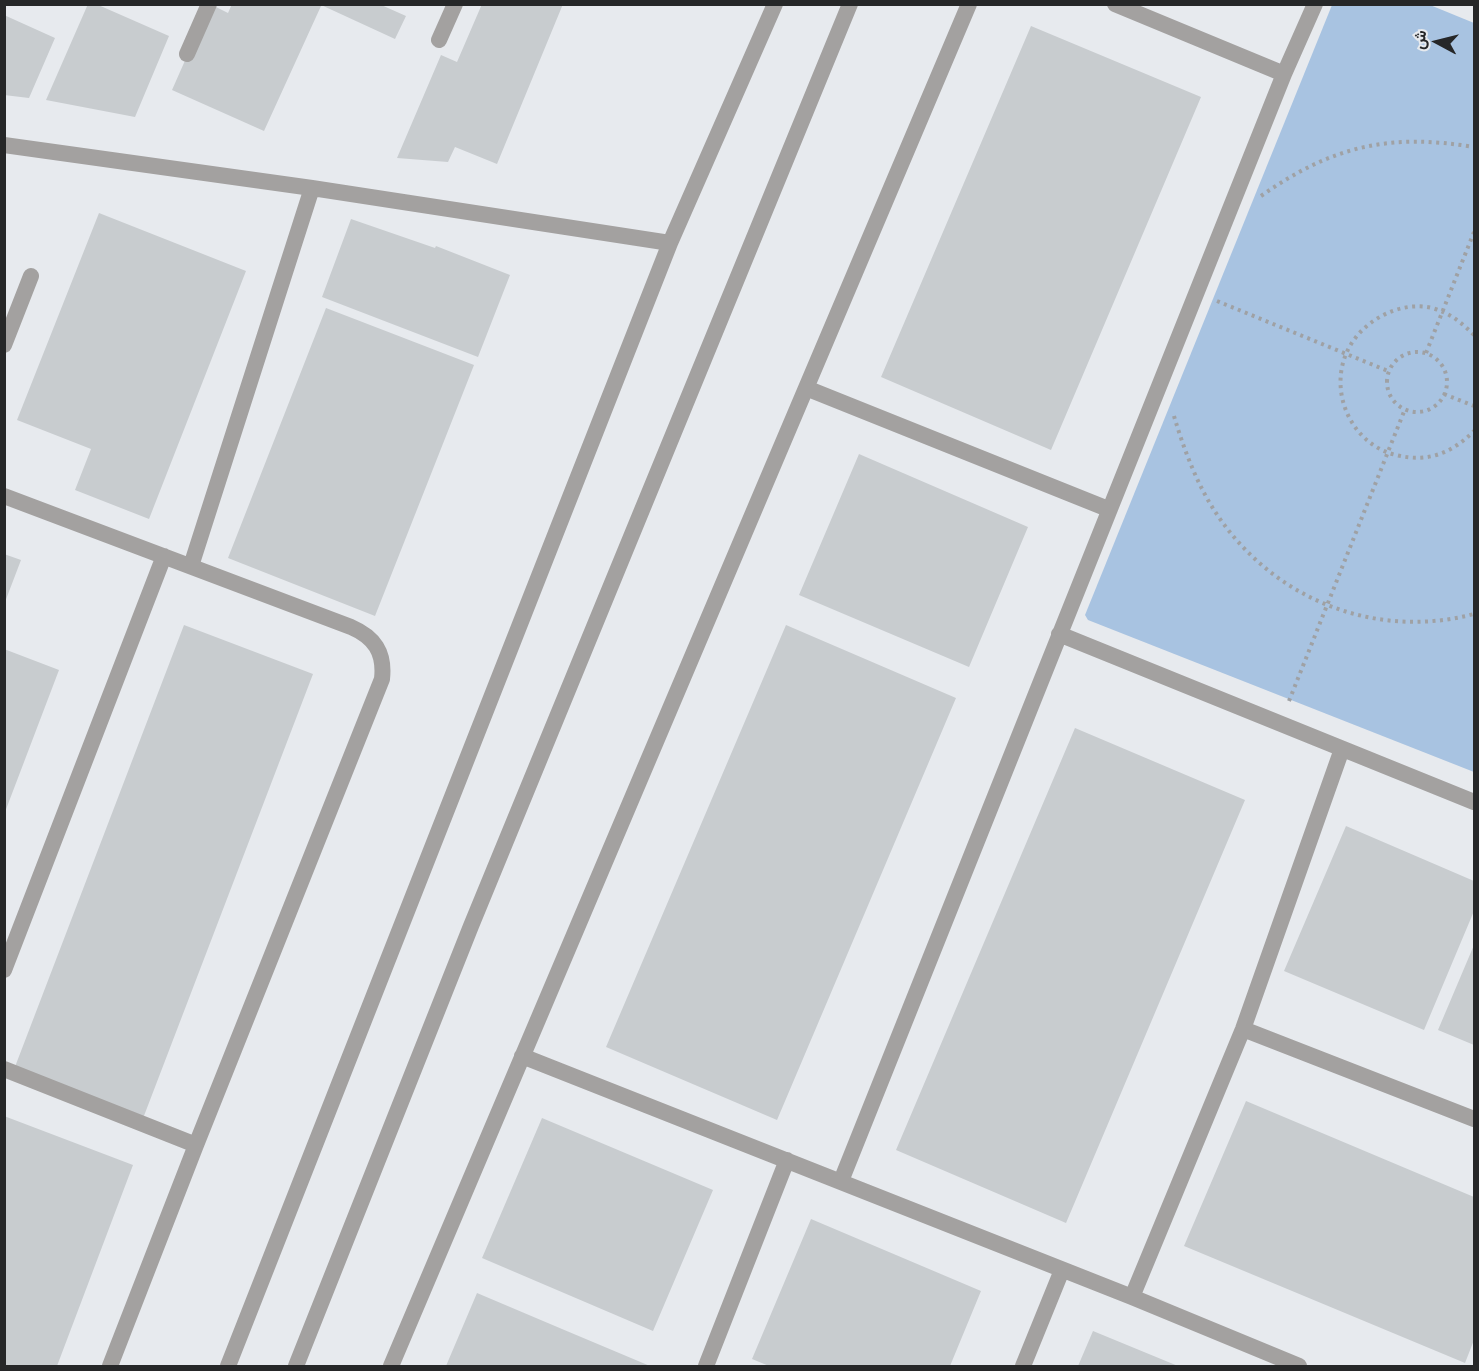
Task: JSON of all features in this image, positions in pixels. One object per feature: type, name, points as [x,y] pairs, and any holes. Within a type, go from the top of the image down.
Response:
[{"type":"street","points":[[187,54],[209,4]]},
{"type":"street","points":[[439,40],[454,4]]},
{"type":"street","points":[[228,1366],[670,243],[775,4]]},
{"type":"street","points":[[296,1366],[466,937],[850,4]]},
{"type":"street","points":[[391,1366],[969,4]]},
{"type":"street","points":[[1115,4],[1284,74]]},
{"type":"street","points":[[841,1181],[1108,509],[1284,74],[1315,4]]},
{"type":"street","points":[[4,145],[312,188],[670,243]]},
{"type":"street","points":[[191,566],[312,188]]},
{"type":"street","points":[[4,345],[31,276]]},
{"type":"street","points":[[806,388],[1108,509]]},
{"type":"street","points":[[4,496],[360,631],[377,646],[384,667],[382,679],[110,1366]]},
{"type":"street","points":[[5,968],[164,556]]},
{"type":"street","points":[[1059,634],[1474,802]]},
{"type":"street","points":[[1132,1297],[1244,1029],[1342,749]]},
{"type":"street","points":[[1244,1029],[1474,1119]]},
{"type":"street","points":[[522,1056],[1132,1297],[1299,1366]]},
{"type":"street","points":[[4,1068],[196,1145]]},
{"type":"street","points":[[706,1366],[787,1160]]},
{"type":"street","points":[[1023,1366],[1062,1270]]},
{"type":"path","points":[[1254,201],[1297,172],[1333,154],[1368,145],[1405,141],[1442,142],[1474,147]]},
{"type":"path","points":[[1426,353],[1474,232]]},
{"type":"path","points":[[1212,299],[1388,371]]},
{"type":"path","points":[[1474,335],[1456,318],[1432,308],[1406,308],[1381,315],[1360,332],[1346,353],[1340,377],[1342,401],[1351,423],[1367,441],[1387,453],[1410,459],[1434,457],[1456,447],[1474,431]]},
{"type":"path","points":[[1418,351],[1426,353],[1435,358],[1446,374],[1444,394],[1432,408],[1423,411],[1405,409],[1391,398],[1388,389],[1388,371],[1400,357],[1418,351]]},
{"type":"path","points":[[1444,394],[1474,406]]},
{"type":"path","points":[[1280,724],[1405,409]]},
{"type":"path","points":[[1173,410],[1199,484],[1218,516],[1241,546],[1268,571],[1296,591],[1327,606],[1365,618],[1411,623],[1474,614]]},
{"type":"shaded area","points":[[1332,5],[1430,5],[1474,23],[1474,772],[1088,620],[1085,615]]},
{"type":"building","points":[[88,4],[96,4],[169,36],[135,117],[46,100]]},
{"type":"building","points":[[210,4],[228,13],[232,4],[321,6],[264,131],[172,90]]},
{"type":"building","points":[[319,4],[379,4],[406,16],[395,39]]},
{"type":"building","points":[[482,4],[563,4],[497,164],[455,147],[448,162],[397,158],[441,55],[457,62]]},
{"type":"building","points":[[4,15],[55,38],[29,98],[4,95]]},
{"type":"building","points":[[1031,26],[1201,97],[1051,450],[881,377]]},
{"type":"building","points":[[99,213],[246,271],[149,519],[75,490],[91,449],[17,420]]},
{"type":"building","points":[[351,219],[435,248],[436,246],[510,275],[478,357],[322,297]]},
{"type":"building","points":[[326,308],[474,365],[375,616],[228,558]]},
{"type":"building","points":[[859,454],[1028,527],[969,667],[799,595]]},
{"type":"building","points":[[4,554],[21,560],[5,602],[4,602]]},
{"type":"building","points":[[184,625],[313,674],[142,1121],[13,1072]]},
{"type":"building","points":[[786,625],[956,698],[777,1120],[606,1047]]},
{"type":"building","points":[[4,649],[59,670],[5,812],[4,812]]},
{"type":"building","points":[[1075,728],[1245,800],[1066,1223],[896,1150]]},
{"type":"building","points":[[1346,826],[1474,881],[1474,911],[1424,1030],[1284,971]]},
{"type":"building","points":[[1474,945],[1474,1045],[1438,1030]]},
{"type":"building","points":[[1246,1101],[1474,1197],[1474,1340],[1465,1363],[1184,1246]]},
{"type":"building","points":[[4,1116],[133,1165],[57,1366],[4,1366]]},
{"type":"building","points":[[542,1118],[713,1190],[653,1331],[482,1258]]},
{"type":"building","points":[[811,1219],[981,1291],[950,1366],[769,1366],[752,1359]]},
{"type":"building","points":[[477,1293],[562,1329],[650,1366],[446,1366]]},
{"type":"building","points":[[1093,1331],[1178,1366],[1078,1366]]}]
